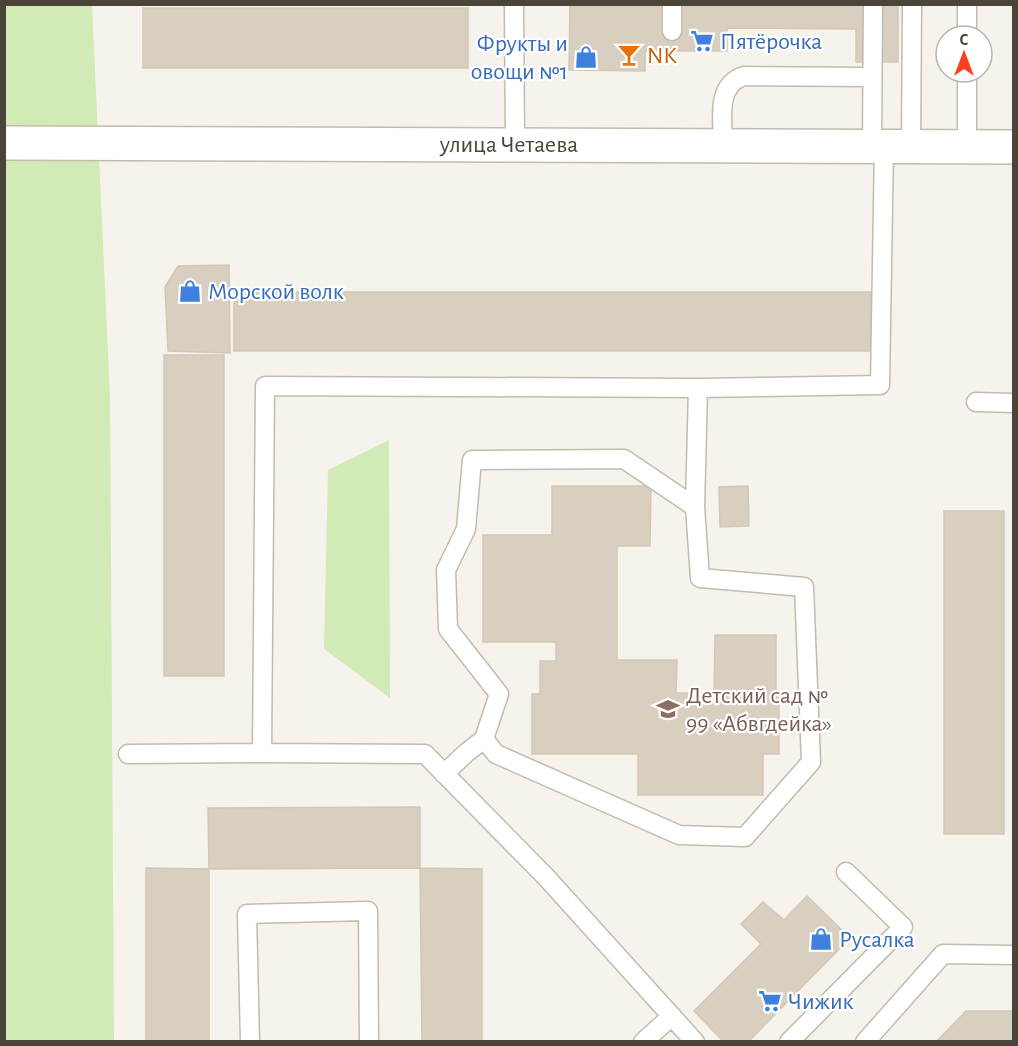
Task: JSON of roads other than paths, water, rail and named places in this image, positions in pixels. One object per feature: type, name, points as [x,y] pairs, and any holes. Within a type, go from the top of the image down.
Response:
[{"type":"street","name":"улица Четаева","points":[[4,143],[1014,147]]},
{"type":"lane","points":[[514,4],[515,144]]},
{"type":"lane","points":[[672,4],[672,31]]},
{"type":"lane","points":[[873,4],[872,77],[889,146]]},
{"type":"lane","points":[[262,753],[265,386],[698,388],[880,385],[889,146],[912,4]]},
{"type":"lane","points":[[967,4],[967,24]]},
{"type":"lane","points":[[723,145],[724,96],[726,88],[736,79],[744,76],[872,77]]},
{"type":"lane","points":[[967,84],[967,147]]},
{"type":"lane","points":[[484,739],[496,754],[679,835],[745,837],[811,762],[804,586],[700,578],[695,507],[698,388]]},
{"type":"lane","points":[[976,402],[1014,403]]},
{"type":"lane","points":[[444,774],[484,739],[499,694],[448,629],[446,570],[466,529],[472,460],[624,459],[695,507]]},
{"type":"lane","points":[[128,754],[425,754],[546,877],[695,1041]]},
{"type":"lane","points":[[789,1041],[903,927],[846,872]]},
{"type":"lane","points":[[250,1041],[247,914],[368,911],[369,1041]]},
{"type":"lane","points":[[865,1041],[943,954],[1014,955]]},
{"type":"lane","points":[[644,1041],[672,1016]]},
{"type":"place","name":"Пятёрочка","points":[[702,41]]},
{"type":"place","name":"NK","points":[[629,55]]},
{"type":"place","name":"Фрукты и овощи №1","points":[[586,57]]},
{"type":"place","name":"Морской волк","points":[[190,291]]},
{"type":"place","name":"Детский сад № 99 «Абвгдейка»","points":[[668,709]]},
{"type":"place","name":"Русалка","points":[[821,939]]},
{"type":"place","name":"Чижик","points":[[770,1001]]}]
